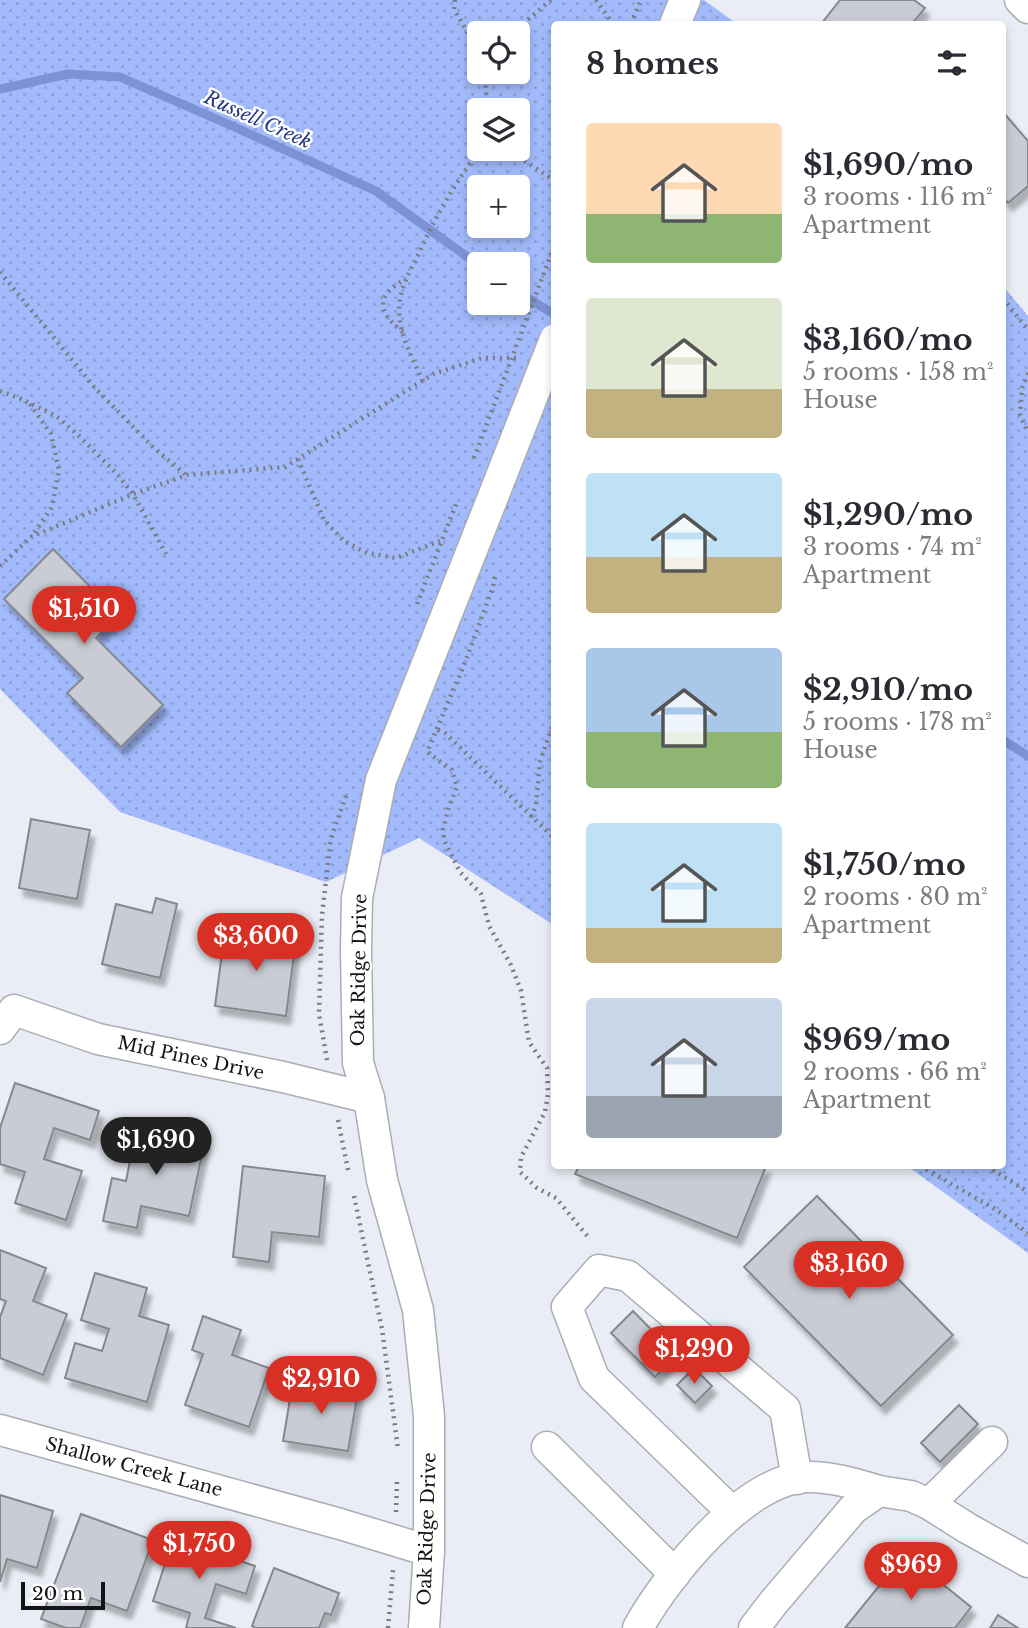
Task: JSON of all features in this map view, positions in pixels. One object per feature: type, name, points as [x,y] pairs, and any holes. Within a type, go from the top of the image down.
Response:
[{"type":"street","points":[[676,21],[685,0]]},
{"type":"street","points":[[1020,0],[1028,8]]},
{"type":"street","name":"Oak Ridge Drive","points":[[424,1628],[429,1550],[429,1416],[418,1310],[382,1180],[369,1098],[358,1063],[357,898],[381,780],[551,349]]},
{"type":"street","name":"Mid Pines Drive","points":[[7,1020],[283,1077],[369,1098]]},
{"type":"street","points":[[732,1512],[594,1378],[567,1307],[599,1270],[628,1276],[785,1409],[797,1479]]},
{"type":"street","name":"Shallow Creek Lane","points":[[0,1430],[429,1550]]},
{"type":"street","points":[[929,1504],[992,1442]]},
{"type":"street","points":[[547,1447],[675,1574]]},
{"type":"street","points":[[638,1628],[651,1604],[690,1555],[732,1512],[778,1483],[806,1477],[845,1481],[879,1491],[911,1496],[1028,1562]]},
{"type":"street","points":[[754,1628],[853,1509],[879,1491]]},
{"type":"path","points":[[455,0],[454,9],[467,32]]},
{"type":"path","points":[[526,21],[551,0]]},
{"type":"path","points":[[596,0],[611,21]]},
{"type":"path","points":[[632,21],[641,0]]},
{"type":"path","points":[[423,381],[404,343],[399,309],[405,281],[432,225],[471,161]]},
{"type":"path","points":[[525,161],[551,178]]},
{"type":"path","points":[[473,462],[551,255]]},
{"type":"path","points":[[0,272],[94,388],[153,447],[187,475]]},
{"type":"path","points":[[403,332],[391,323],[383,304],[389,289],[405,281]]},
{"type":"path","points":[[1006,302],[1028,330]]},
{"type":"path","points":[[31,537],[133,494],[187,475],[285,467],[433,374],[482,358],[522,359]]},
{"type":"path","points":[[1028,373],[1022,388],[1020,414],[1028,433]]},
{"type":"path","points":[[0,391],[56,416],[76,433],[133,494],[166,554]]},
{"type":"path","points":[[0,566],[31,537],[52,507],[59,470],[51,434],[30,403]]},
{"type":"path","points":[[298,459],[324,520],[344,541],[367,553],[396,558],[440,541]]},
{"type":"path","points":[[495,576],[438,730],[427,752],[452,770],[457,786],[443,830],[444,840],[460,872],[481,894],[489,926],[511,965],[521,991],[529,1042],[547,1068],[548,1094],[545,1112],[521,1157],[520,1172],[537,1188],[556,1198],[590,1238]]},
{"type":"path","points":[[438,730],[445,733],[551,835]]},
{"type":"path","points":[[531,817],[536,806],[540,762],[551,730]]},
{"type":"path","points":[[341,806],[331,838],[322,915],[319,1014],[348,1170]]},
{"type":"path","points":[[925,1169],[995,1209],[1028,1233]]},
{"type":"path","points":[[992,1169],[1028,1192]]},
{"type":"path","points":[[351,1184],[382,1329],[398,1452]]},
{"type":"path","points":[[388,1628],[396,1540],[397,1477]]},
{"type":"shaded area","points":[[0,0],[704,0],[733,21],[551,21],[551,923],[419,838],[326,882],[120,812],[0,689]]},
{"type":"shaded area","points":[[1006,290],[1028,316],[1028,1253],[911,1169],[1006,1169]]},
{"type":"building","points":[[840,0],[914,0],[925,8],[914,21],[824,21]]},
{"type":"building","points":[[1006,115],[1028,141],[1028,186],[1008,203]]},
{"type":"building","points":[[53,549],[118,615],[96,638],[163,705],[121,747],[67,693],[83,678],[4,599]]},
{"type":"building","points":[[31,819],[90,830],[77,899],[19,888]]},
{"type":"building","points":[[156,898],[177,904],[160,978],[102,964],[116,904],[152,913]]},
{"type":"building","points":[[225,930],[296,939],[286,1016],[215,1006]]},
{"type":"building","points":[[15,1083],[99,1111],[90,1140],[54,1128],[44,1159],[82,1171],[66,1220],[15,1203],[25,1172],[0,1164],[0,1128]]},
{"type":"building","points":[[137,1126],[205,1140],[189,1216],[141,1206],[137,1228],[103,1221],[112,1178],[126,1181]]},
{"type":"building","points":[[243,1166],[325,1176],[319,1237],[272,1232],[269,1262],[233,1257]]},
{"type":"building","points":[[578,1169],[765,1169],[737,1238],[575,1174]]},
{"type":"building","points":[[817,1196],[953,1335],[881,1406],[744,1267]]},
{"type":"building","points":[[0,1250],[46,1268],[33,1301],[67,1314],[43,1375],[0,1358],[0,1317],[6,1301],[0,1299]]},
{"type":"building","points":[[95,1273],[147,1288],[139,1316],[169,1325],[147,1402],[65,1378],[75,1343],[102,1351],[109,1329],[81,1320]]},
{"type":"building","points":[[633,1311],[677,1356],[655,1377],[611,1333]]},
{"type":"building","points":[[203,1316],[241,1330],[232,1355],[269,1368],[249,1427],[185,1405],[203,1354],[192,1350]]},
{"type":"building","points":[[694,1368],[712,1386],[695,1403],[677,1385]]},
{"type":"building","points":[[293,1381],[358,1391],[348,1451],[283,1441]]},
{"type":"building","points":[[959,1405],[978,1424],[940,1462],[921,1443]]},
{"type":"building","points":[[0,1495],[53,1511],[37,1568],[7,1559],[0,1582]]},
{"type":"building","points":[[81,1514],[153,1540],[127,1611],[91,1598],[80,1628],[66,1628],[41,1619]]},
{"type":"building","points":[[173,1539],[255,1566],[246,1594],[216,1584],[205,1618],[236,1628],[186,1628],[190,1613],[153,1601]]},
{"type":"building","points":[[905,1554],[971,1607],[955,1628],[845,1628]]},
{"type":"building","points":[[274,1568],[339,1593],[331,1615],[325,1613],[319,1628],[252,1626]]},
{"type":"building","points":[[998,1615],[1018,1628],[990,1628]]},
{"type":"waterway","name":"Russell Creek","points":[[0,89],[68,74],[120,77],[376,191],[467,257]]},
{"type":"waterway","name":"Russell Creek","points":[[530,299],[551,313]]},
{"type":"waterway","name":"Russell Creek","points":[[1006,742],[1028,756]]}]
